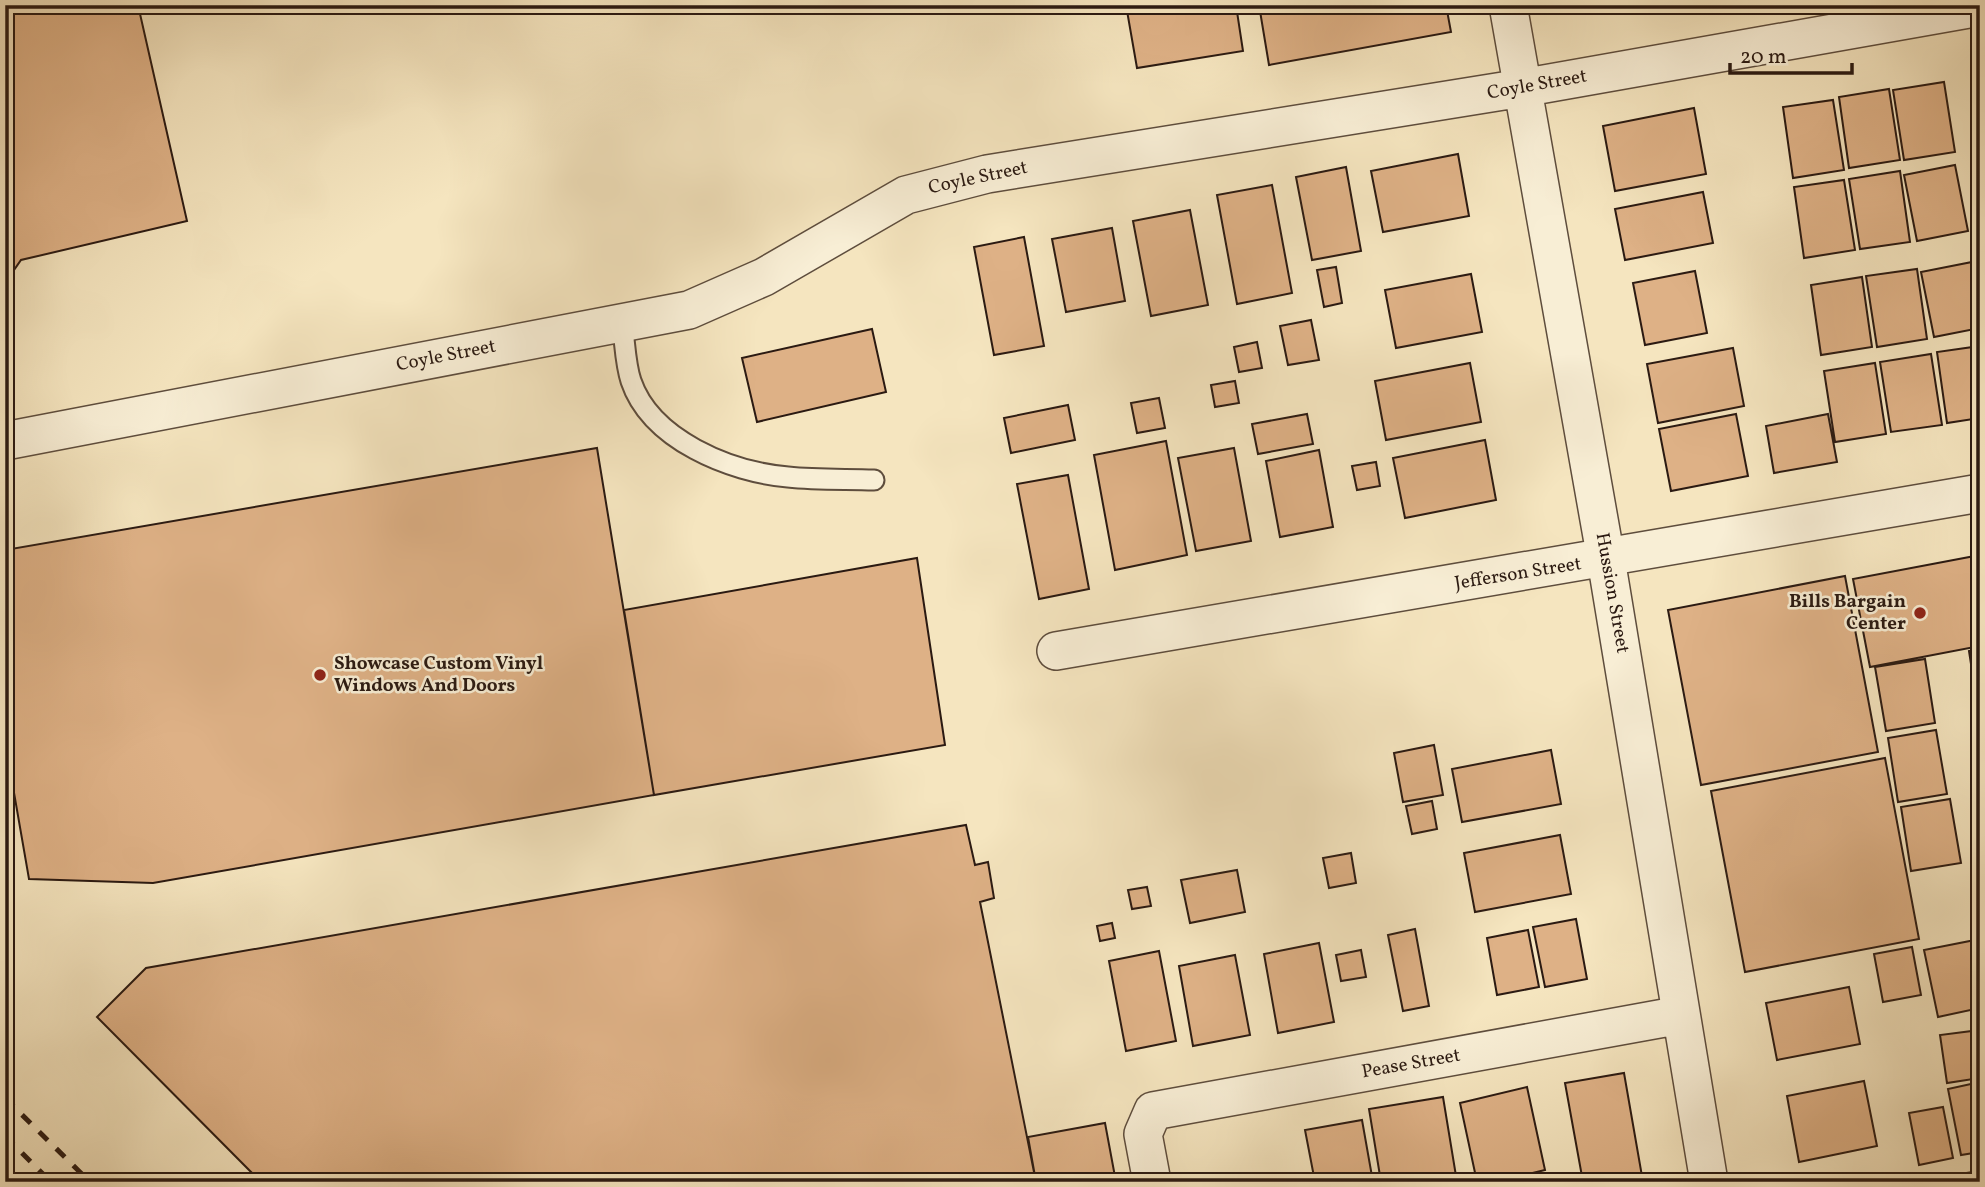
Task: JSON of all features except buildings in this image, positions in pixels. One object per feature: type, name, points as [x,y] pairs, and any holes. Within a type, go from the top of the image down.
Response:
[{"type":"street","name":"Hussion Street","points":[[1508,5],[1606,559],[1709,1182]]},
{"type":"street","name":"Coyle Street","points":[[5,441],[688,310],[764,277],[906,195],[987,174],[1522,88],[1980,7]]},
{"type":"street","name":"Jefferson Street","points":[[1056,651],[1980,493]]},
{"type":"street","name":"Pease Street","points":[[1152,1182],[1143,1134],[1153,1111],[1681,1015]]},
{"type":"lane","points":[[622,323],[631,381],[642,402],[666,431],[710,458],[785,477],[874,480]]},
{"type":"railway","points":[[5,1098],[90,1182]]},
{"type":"railway","points":[[5,1136],[51,1182]]},
{"type":"place","name":"Bills Bargain Center","points":[[1920,613]]},
{"type":"place","name":"Showcase Custom Vinyl Windows And Doors","points":[[320,675]]}]
